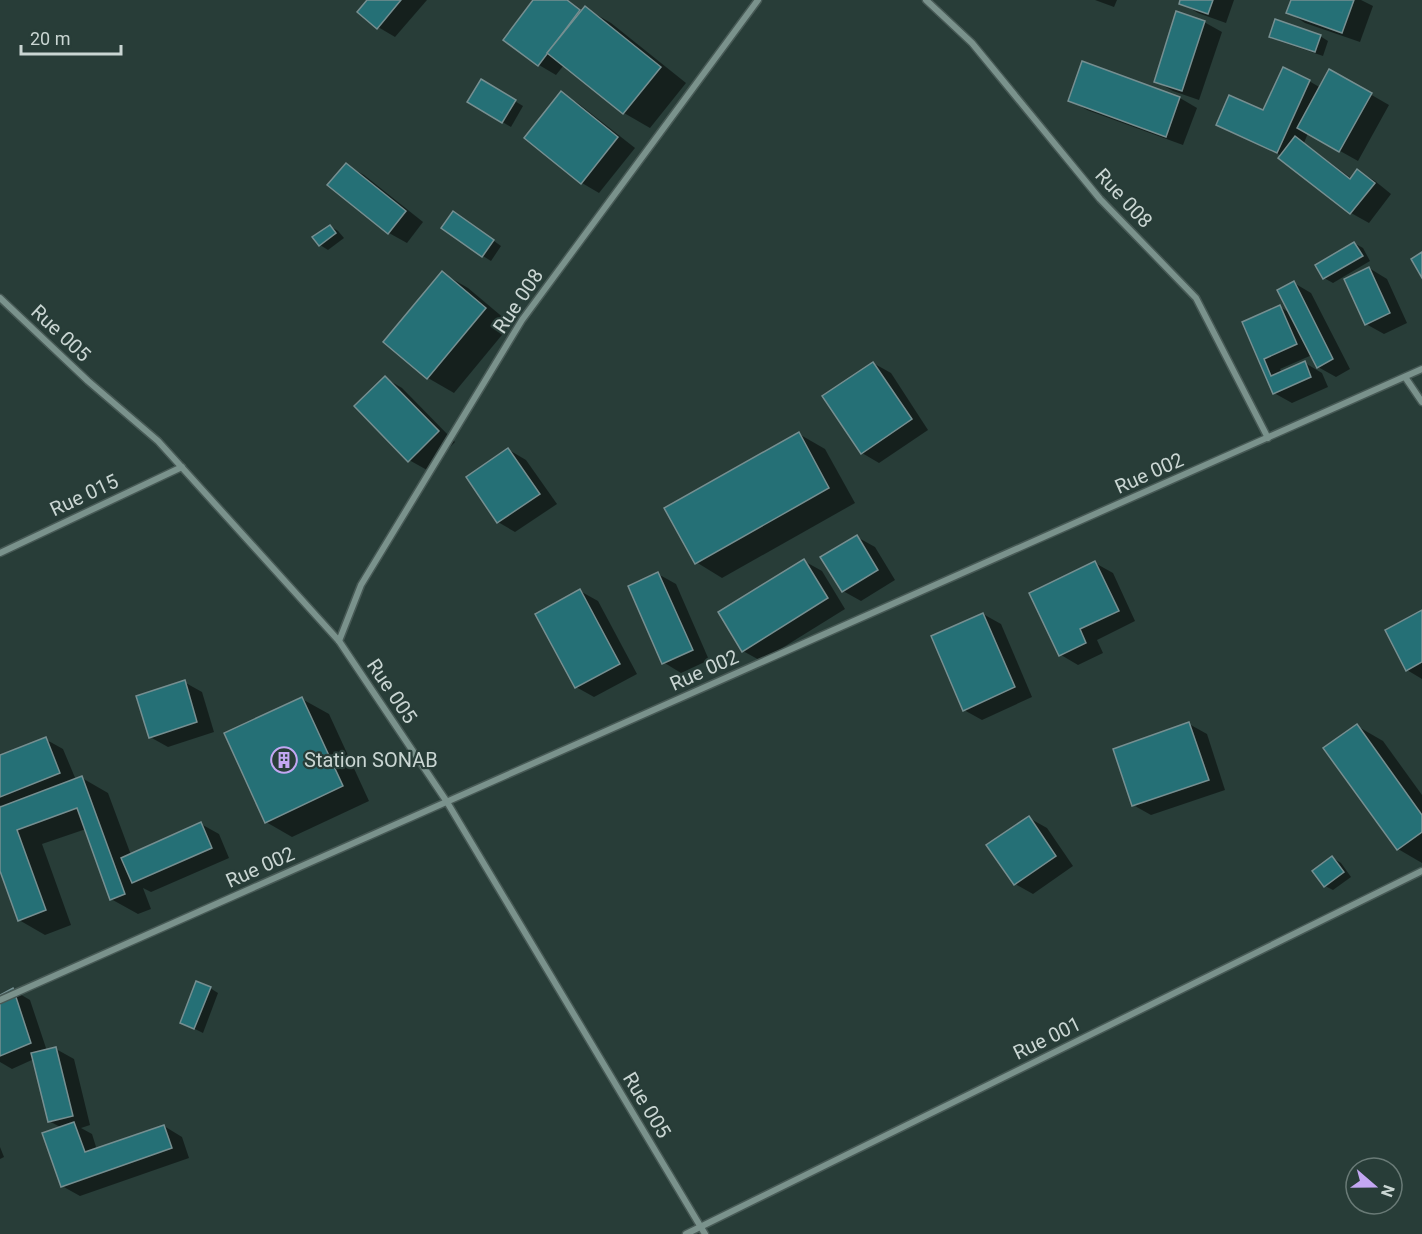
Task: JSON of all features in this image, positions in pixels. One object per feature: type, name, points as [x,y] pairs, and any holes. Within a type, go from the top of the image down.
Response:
[{"type":"street","name":"Rue 008","points":[[339,641],[361,585],[522,320],[758,0]]},
{"type":"street","name":"Rue 008","points":[[926,0],[972,43],[1100,199],[1196,298],[1268,438]]},
{"type":"street","name":"Rue 005","points":[[0,298],[88,381],[159,441],[339,641],[447,802],[705,1234]]},
{"type":"street","name":"Rue 002","points":[[0,1000],[1422,369]]},
{"type":"street","points":[[1405,377],[1422,402]]},
{"type":"street","name":"Rue 015","points":[[0,553],[182,467]]},
{"type":"street","name":"Rue 001","points":[[686,1234],[1422,871]]},
{"type":"building","points":[[367,0],[401,0],[377,29],[357,12]]},
{"type":"building","points":[[533,0],[567,0],[580,10],[538,66],[503,40]]},
{"type":"building","points":[[1180,0],[1213,0],[1208,14],[1179,4]]},
{"type":"building","points":[[1291,0],[1354,0],[1342,33],[1286,13]]},
{"type":"building","points":[[585,6],[661,67],[623,114],[547,53]]},
{"type":"building","points":[[1176,11],[1205,21],[1182,91],[1154,82]]},
{"type":"building","points":[[1275,19],[1321,35],[1315,52],[1269,37]]},
{"type":"building","points":[[1082,61],[1180,97],[1166,137],[1068,101]]},
{"type":"building","points":[[1283,67],[1310,80],[1277,153],[1216,125],[1229,95],[1263,110]]},
{"type":"building","points":[[1329,69],[1372,93],[1339,152],[1297,128]]},
{"type":"building","points":[[481,79],[516,100],[502,123],[467,102]]},
{"type":"building","points":[[561,91],[618,137],[581,184],[524,138]]},
{"type":"building","points":[[1295,136],[1350,179],[1357,169],[1375,183],[1350,214],[1278,158]]},
{"type":"building","points":[[346,163],[406,211],[388,234],[327,185]]},
{"type":"building","points":[[453,211],[494,240],[482,257],[441,228]]},
{"type":"building","points":[[330,225],[336,233],[319,246],[312,237]]},
{"type":"building","points":[[1354,242],[1363,256],[1323,279],[1315,265]]},
{"type":"building","points":[[1422,252],[1422,278],[1411,259]]},
{"type":"building","points":[[1369,267],[1390,313],[1365,325],[1344,279]]},
{"type":"building","points":[[442,271],[486,308],[427,379],[383,342]]},
{"type":"building","points":[[1294,281],[1333,359],[1317,368],[1277,290]]},
{"type":"building","points":[[1280,305],[1297,344],[1264,359],[1271,376],[1305,361],[1311,377],[1273,394],[1242,322]]},
{"type":"building","points":[[873,362],[912,419],[861,454],[822,396]]},
{"type":"building","points":[[385,376],[439,431],[408,462],[354,406]]},
{"type":"building","points":[[799,432],[829,488],[695,564],[664,508]]},
{"type":"building","points":[[508,448],[540,494],[497,523],[466,477]]},
{"type":"building","points":[[857,535],[878,570],[842,592],[820,557]]},
{"type":"building","points":[[804,559],[828,598],[742,652],[718,612]]},
{"type":"building","points":[[1095,561],[1119,611],[1080,629],[1086,643],[1059,656],[1029,593]]},
{"type":"building","points":[[658,572],[693,650],[662,664],[628,586]]},
{"type":"building","points":[[580,589],[620,664],[575,688],[535,614]]},
{"type":"building","points":[[1422,610],[1422,662],[1406,671],[1385,630]]},
{"type":"building","points":[[983,613],[1015,687],[963,711],[931,636]]},
{"type":"building","points":[[185,680],[197,722],[149,738],[136,696]]},
{"type":"building","name":"Station SONAB","points":[[302,697],[343,786],[265,823],[224,733]]},
{"type":"building","points":[[1189,722],[1209,780],[1132,806],[1113,749]]},
{"type":"building","points":[[1357,724],[1422,815],[1422,832],[1397,850],[1323,748]]},
{"type":"building","points":[[46,737],[60,773],[0,797],[0,755]]},
{"type":"building","points":[[82,776],[125,894],[110,900],[77,808],[17,830],[46,910],[18,921],[0,871],[0,807]]},
{"type":"building","points":[[1029,816],[1056,856],[1014,885],[986,845]]},
{"type":"building","points":[[201,822],[212,848],[132,883],[121,858]]},
{"type":"building","points":[[1332,856],[1344,872],[1324,887],[1312,871]]},
{"type":"building","points":[[196,981],[211,987],[194,1029],[180,1023]]},
{"type":"building","points":[[13,988],[31,1043],[0,1056],[0,995]]},
{"type":"building","points":[[56,1047],[73,1116],[48,1122],[31,1053]]},
{"type":"building","points":[[74,1122],[85,1152],[164,1125],[172,1148],[61,1187],[42,1133]]},
{"type":"place","name":"Station SONAB","points":[[284,760]]}]
